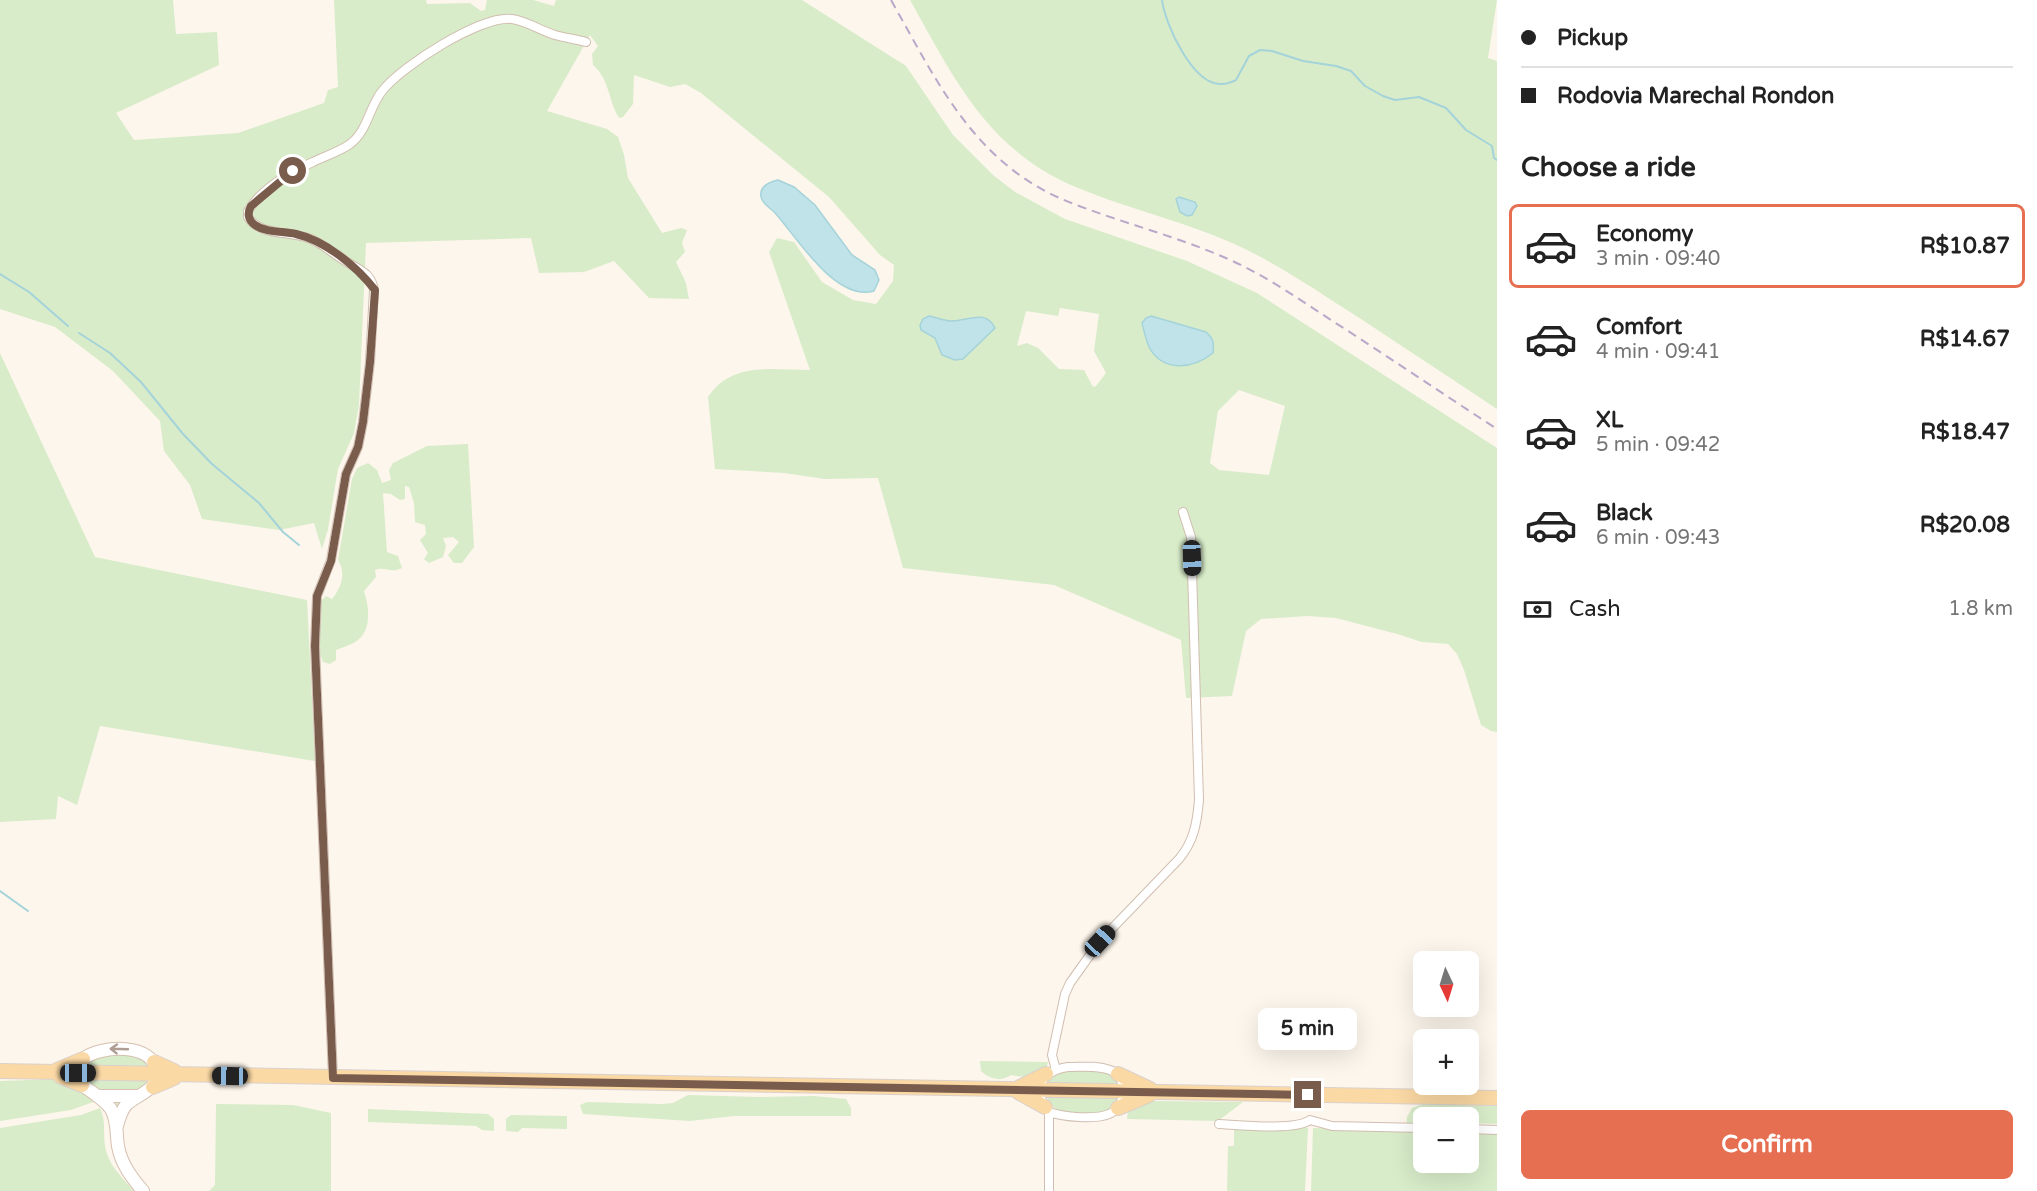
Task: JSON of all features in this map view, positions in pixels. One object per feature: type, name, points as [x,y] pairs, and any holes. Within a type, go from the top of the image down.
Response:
[{"type":"main road","points":[[50,1072],[102,1050],[124,1049],[143,1054],[154,1074]]},
{"type":"main road","points":[[80,1079],[82,1059]]},
{"type":"main road","points":[[0,1071],[50,1072],[80,1079],[154,1074],[1497,1098]]},
{"type":"main road","points":[[1013,1090],[1051,1072]]},
{"type":"main road","points":[[117,1126],[125,1107],[138,1096],[154,1074]]},
{"type":"main road","points":[[1118,1074],[1157,1092]]},
{"type":"main road","points":[[80,1079],[111,1109],[117,1126],[118,1145],[122,1158],[128,1172],[143,1191]]},
{"type":"main road","points":[[1013,1090],[1047,1110]]},
{"type":"main road","points":[[1118,1108],[1157,1092]]},
{"type":"main road","points":[[97,1096],[138,1096]]},
{"type":"street","points":[[333,1078],[315,608],[320,586],[333,551],[346,474],[358,447],[363,422],[375,290],[369,275],[311,239],[257,227],[248,218],[248,211],[268,190],[293,171],[341,150],[354,141],[367,121],[378,97],[393,78],[444,43],[481,24],[514,19],[556,35],[586,42]]},
{"type":"street","points":[[1049,1191],[1047,1110],[1041,1090],[1051,1072],[1052,1055],[1070,983],[1100,941],[1188,849],[1195,831],[1199,800],[1191,537],[1183,512]]},
{"type":"street","points":[[1047,1110],[1063,1116],[1102,1117],[1112,1114],[1118,1108],[1124,1092],[1118,1074],[1112,1070],[1068,1067],[1051,1072]]},
{"type":"street","points":[[1219,1124],[1293,1126],[1310,1120],[1332,1126],[1413,1128]]},
{"type":"street","points":[[1479,1129],[1497,1130]]},
{"type":"green space","points":[[0,0],[173,0],[176,34],[217,32],[219,65],[116,113],[134,140],[238,133],[324,103],[328,90],[338,87],[334,0],[426,0],[427,4],[470,3],[481,11],[485,10],[487,0],[533,0],[554,6],[556,0],[802,0],[906,66],[953,135],[993,175],[1015,192],[1065,219],[1187,261],[1257,293],[1497,448],[1497,732],[1481,725],[1464,670],[1457,654],[1448,644],[1422,642],[1336,618],[1307,616],[1261,619],[1246,631],[1232,696],[1186,698],[1181,640],[1054,585],[903,568],[878,478],[825,479],[784,473],[715,469],[708,397],[718,386],[729,378],[754,370],[810,370],[769,252],[777,238],[794,242],[822,282],[853,300],[876,304],[893,281],[894,265],[880,255],[829,197],[701,93],[685,84],[670,87],[634,75],[633,104],[623,117],[619,118],[603,77],[593,65],[592,54],[598,46],[590,35],[547,111],[607,129],[618,137],[628,178],[662,233],[681,228],[687,230],[682,243],[685,252],[676,262],[686,283],[689,299],[649,298],[614,261],[584,272],[539,273],[531,238],[366,243],[359,405],[354,433],[338,469],[328,529],[322,549],[314,523],[279,530],[202,519],[190,485],[164,451],[160,421],[113,371],[55,327],[0,309]],"holes":[[[1060,308],[1099,314],[1094,351],[1106,373],[1096,386],[1093,387],[1084,370],[1059,369],[1038,348],[1027,343],[1017,346],[1026,311],[1058,316]],[[1239,390],[1285,406],[1269,475],[1219,470],[1210,463],[1218,411]]]},
{"type":"green space","points":[[910,0],[1497,0],[1488,58],[1497,61],[1497,409],[1267,260],[1210,234],[1078,188],[1047,173],[1020,154],[977,110],[959,85]]},
{"type":"green space","points":[[0,353],[95,557],[307,600],[315,761],[100,726],[77,805],[58,796],[56,819],[0,822]]},
{"type":"green space","points":[[468,444],[474,547],[462,563],[454,563],[448,555],[459,542],[453,537],[443,538],[446,546],[443,557],[429,563],[424,559],[428,553],[420,540],[426,534],[425,525],[415,522],[414,503],[409,487],[405,486],[405,499],[400,500],[391,494],[383,493],[387,552],[398,556],[402,568],[375,570],[376,577],[364,591],[368,617],[366,630],[358,640],[336,650],[336,660],[330,664],[323,662],[319,651],[321,601],[326,596],[332,599],[342,580],[342,570],[338,560],[352,479],[357,468],[368,463],[377,470],[382,483],[391,480],[389,470],[393,463],[427,446]]},
{"type":"green space","points":[[103,1052],[146,1058],[153,1077],[119,1111],[84,1084],[82,1066]]},
{"type":"green space","points":[[980,1061],[1048,1062],[1046,1070],[1036,1075],[1025,1077],[1011,1075],[999,1079],[991,1078],[981,1071]]},
{"type":"green space","points":[[1097,1069],[1112,1076],[1119,1085],[1117,1103],[1110,1110],[1075,1114],[1059,1111],[1048,1101],[1048,1079],[1060,1070]]},
{"type":"green space","points":[[60,1079],[99,1100],[71,1110],[0,1121],[0,1081]]},
{"type":"green space","points":[[688,1095],[814,1096],[846,1099],[851,1108],[851,1116],[734,1116],[690,1121],[583,1114],[580,1105],[587,1102],[673,1103]]},
{"type":"green space","points":[[1148,1101],[1243,1102],[1218,1121],[1127,1119],[1128,1110]]},
{"type":"green space","points":[[216,1104],[293,1105],[331,1113],[331,1191],[209,1191],[215,1185]]},
{"type":"green space","points":[[1423,1104],[1497,1106],[1497,1124],[1479,1123],[1479,1107],[1415,1107]]},
{"type":"green space","points":[[100,1108],[109,1159],[134,1191],[0,1191],[0,1128],[81,1115]]},
{"type":"green space","points":[[1412,1108],[1413,1173],[1479,1173],[1479,1131],[1497,1132],[1497,1191],[1311,1191],[1313,1128],[1406,1130],[1407,1117]]},
{"type":"green space","points":[[368,1109],[488,1114],[494,1119],[494,1131],[482,1130],[476,1126],[368,1122]]},
{"type":"green space","points":[[511,1115],[567,1116],[567,1129],[522,1128],[518,1132],[506,1131],[506,1119]]},
{"type":"green space","points":[[1302,1126],[1308,1128],[1305,1191],[1227,1191],[1228,1146],[1234,1146],[1234,1127]]},
{"type":"water","points":[[778,180],[794,187],[815,205],[852,255],[875,270],[879,280],[874,291],[860,292],[832,278],[765,204],[761,193],[763,187]]},
{"type":"water","points":[[1179,197],[1195,202],[1197,206],[1192,215],[1187,216],[1180,212],[1176,199]]},
{"type":"water","points":[[929,316],[952,321],[982,317],[991,322],[995,328],[963,359],[955,360],[942,355],[935,338],[921,330],[920,325],[923,319]]},
{"type":"water","points":[[1151,316],[1206,332],[1213,341],[1213,353],[1188,365],[1170,365],[1162,361],[1149,347],[1142,323]]},
{"type":"waterway","points":[[1162,0],[1164,11],[1182,52],[1191,65],[1211,82],[1224,84],[1236,80],[1249,56],[1260,50],[1272,51],[1303,61],[1336,66],[1351,71],[1365,86],[1383,96],[1395,100],[1419,97],[1446,108],[1466,130],[1492,146],[1494,158],[1497,160]]},
{"type":"waterway","points":[[0,274],[29,292],[68,326]]},
{"type":"waterway","points":[[79,333],[110,353],[141,382],[183,434],[212,464],[259,503],[283,532],[299,545]]},
{"type":"waterway","points":[[0,891],[28,911]]},
{"type":"railway","points":[[891,0],[944,92],[986,146],[1011,168],[1040,188],[1074,204],[1182,241],[1245,267],[1296,297],[1497,429]]},
{"type":"route","points":[[293,171],[251,206],[248,218],[257,227],[300,235],[330,249],[375,290],[363,422],[358,447],[346,474],[331,561],[320,586],[315,608],[333,1078],[1308,1095]]}]
